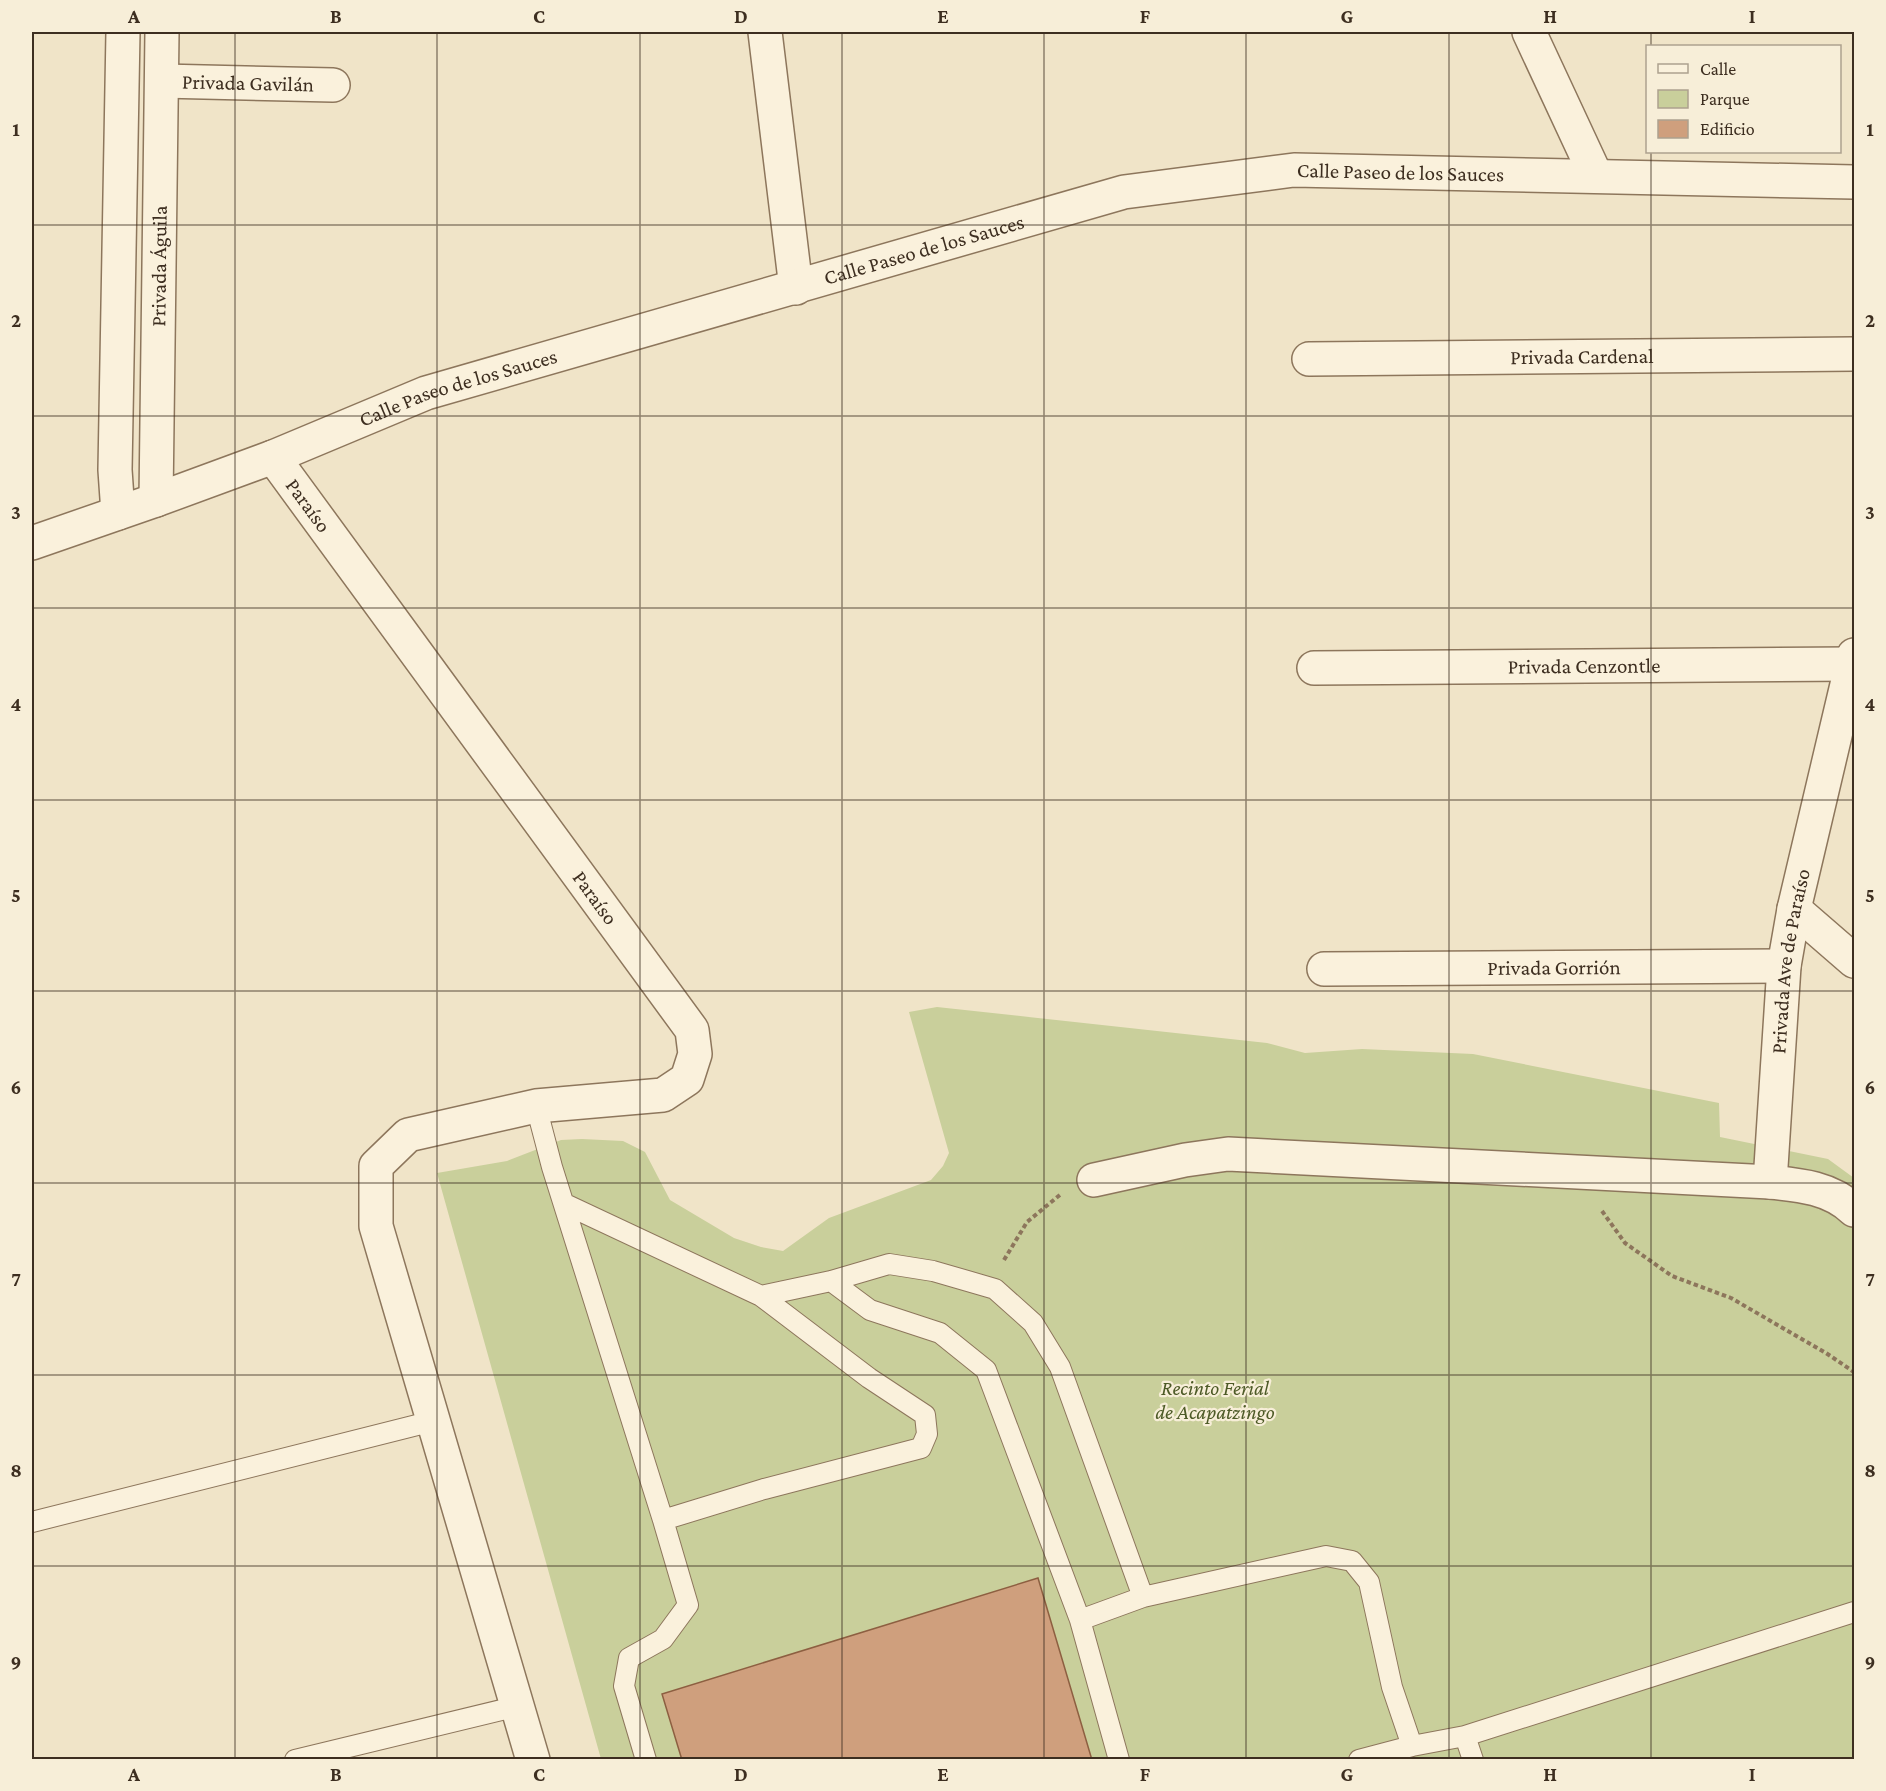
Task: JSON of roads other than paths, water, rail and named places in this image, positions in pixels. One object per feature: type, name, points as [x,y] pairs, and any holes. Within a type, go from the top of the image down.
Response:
[{"type":"street","points":[[118,513],[115,470],[123,32]]},
{"type":"street","name":"Privada Águila","points":[[156,500],[162,32]]},
{"type":"street","points":[[765,32],[796,288]]},
{"type":"street","points":[[1529,32],[1596,176]]},
{"type":"street","name":"Privada Gavilán","points":[[162,81],[333,85]]},
{"type":"street","name":"Calle Paseo de los Sauces","points":[[32,543],[273,456],[426,393],[1124,192],[1294,170],[1854,182]]},
{"type":"street","name":"Privada Cardenal","points":[[1309,359],[1854,354]]},
{"type":"street","name":"Paraíso","points":[[273,456],[692,1030],[695,1054],[687,1079],[663,1095],[536,1106],[408,1135],[376,1166],[376,1226],[433,1421]]},
{"type":"street","name":"Privada Cenzontle","points":[[1314,668],[1854,661]]},
{"type":"street","name":"Privada Ave de Paraíso","points":[[1770,1182],[1784,966],[1794,909],[1854,661]]},
{"type":"street","points":[[1794,909],[1854,961]]},
{"type":"street","name":"Privada Gorrión","points":[[1324,969],[1784,966]]},
{"type":"street","points":[[1094,1180],[1185,1160],[1228,1154],[1770,1182],[1808,1186],[1842,1199],[1854,1210]]},
{"type":"street","points":[[433,1421],[533,1760]]},
{"type":"lane","points":[[536,1106],[688,1605],[663,1639],[629,1658],[624,1686],[646,1760]]},
{"type":"lane","points":[[565,1204],[761,1296],[869,1378],[925,1415],[927,1434],[921,1448],[764,1489],[663,1520]]},
{"type":"lane","points":[[761,1296],[831,1281],[889,1264],[933,1270],[994,1289],[1034,1323],[1060,1367],[1143,1597]]},
{"type":"lane","points":[[831,1281],[870,1310],[940,1333],[986,1370],[1080,1620],[1119,1760]]},
{"type":"lane","points":[[32,1522],[433,1421]]},
{"type":"lane","points":[[1080,1620],[1143,1597],[1326,1556],[1352,1560],[1369,1582],[1392,1688],[1412,1746]]},
{"type":"lane","points":[[1359,1760],[1412,1746],[1466,1736],[1854,1612]]},
{"type":"lane","points":[[295,1760],[518,1706]]},
{"type":"lane","points":[[1466,1736],[1473,1760]]},
{"type":"park label","name":"Recinto Ferial de Acapatzingo","points":[[1215,1400]]}]
